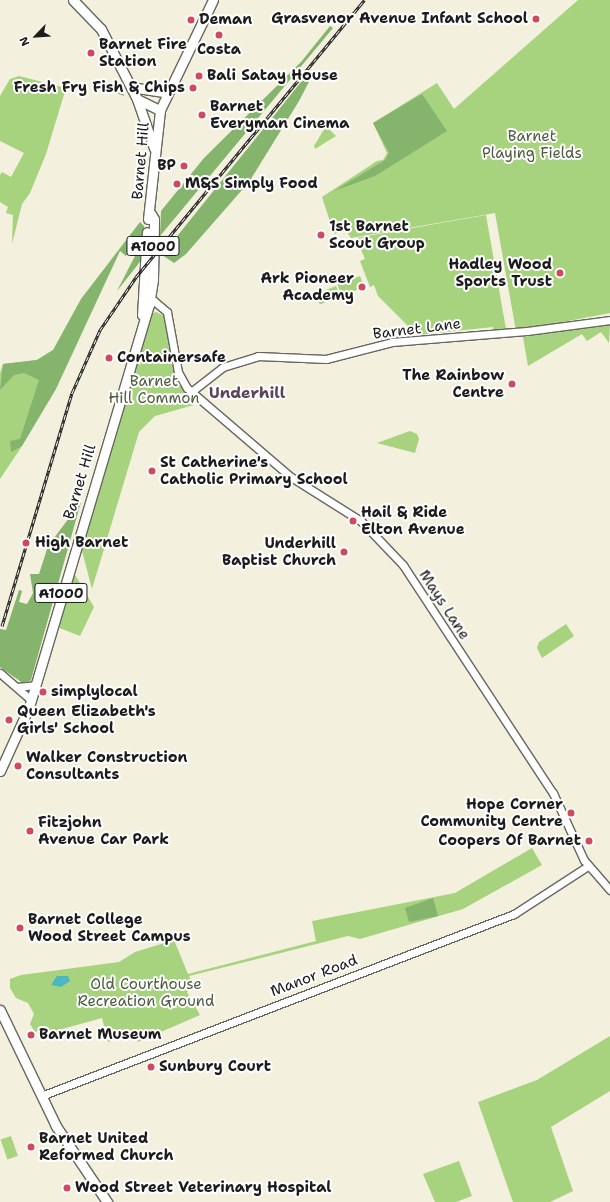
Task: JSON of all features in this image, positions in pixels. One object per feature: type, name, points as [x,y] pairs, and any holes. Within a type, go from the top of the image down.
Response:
[{"type":"main road","points":[[73,0],[101,29],[137,98],[154,148]]},
{"type":"main road","name":"A1000","points":[[160,110],[213,0]]},
{"type":"main road","points":[[131,87],[167,93]]},
{"type":"main road","points":[[137,98],[160,110]]},
{"type":"main road","name":"Barnet Hill","points":[[31,700],[147,302],[154,219],[151,214],[154,148],[160,110]]},
{"type":"main road","name":"A1000","points":[[0,771],[31,700]]},
{"type":"main road","points":[[0,1010],[41,1096],[65,1141],[107,1202]]},
{"type":"street","points":[[147,302],[160,306],[168,317],[178,372],[191,392]]},
{"type":"street","name":"Barnet Lane","points":[[191,392],[223,367],[258,356],[326,359],[392,342],[527,332],[610,320]]},
{"type":"street","name":"Mays Lane","points":[[191,392],[281,470],[361,521],[390,549],[553,793],[588,866],[610,890]]},
{"type":"street","points":[[0,673],[18,687],[31,700]]},
{"type":"street","points":[[18,687],[35,685]]},
{"type":"street","name":"Manor Road","points":[[41,1096],[514,914],[588,866]]},
{"type":"green space","name":"Barnet Playing Fields","points":[[578,0],[610,0],[610,313],[516,331],[495,213],[351,238],[346,231],[334,234],[322,197],[377,161],[383,160],[387,153],[373,123],[437,83],[454,109]]},
{"type":"green space","points":[[330,26],[333,28],[160,236],[161,211],[204,158],[301,62]]},
{"type":"green space","points":[[309,72],[312,76],[299,101],[249,182],[186,254],[174,263],[162,255]]},
{"type":"green space","points":[[19,76],[66,88],[46,154],[30,193],[22,204],[12,244],[13,215],[6,213],[8,207],[0,202],[0,175],[2,172],[11,177],[24,153],[0,141],[0,96],[10,79]]},
{"type":"green space","points":[[120,84],[122,84],[124,96],[98,86]]},
{"type":"green space","points":[[422,94],[447,131],[375,176],[334,191],[385,160],[389,153],[373,123]]},
{"type":"green space","points":[[326,126],[336,136],[315,149],[314,146]]},
{"type":"green space","points":[[486,215],[506,329],[494,330],[493,327],[417,335],[378,296],[374,285],[370,287],[360,261],[365,259],[356,238]]},
{"type":"green space","points":[[140,222],[144,226],[143,258],[117,291],[137,252],[131,248],[126,256],[120,251],[56,389],[22,446],[11,452],[10,441],[20,439],[39,380],[24,373],[14,375],[0,390],[3,364],[37,360],[53,350],[81,299]]},
{"type":"green space","points":[[360,276],[364,287],[342,295],[337,284]]},
{"type":"green space","points":[[336,286],[340,296],[320,304],[316,294]]},
{"type":"green space","name":"Barnet Hill Common","points":[[156,312],[164,316],[176,378],[194,405],[155,416],[139,432],[92,589],[81,547],[151,314]]},
{"type":"green space","points":[[610,325],[609,343],[601,332],[587,341],[582,334],[528,366],[523,337]]},
{"type":"green space","points":[[53,350],[22,446],[0,479],[0,373],[3,364],[37,360]]},
{"type":"green space","points":[[410,431],[417,434],[419,439],[415,453],[377,443]]},
{"type":"green space","points":[[81,502],[31,680],[24,684],[0,667],[0,629],[6,630],[19,590],[22,591],[19,602],[27,604],[33,593],[30,574],[39,574],[48,546]]},
{"type":"green space","points":[[74,573],[94,607],[80,636],[57,627]]},
{"type":"green space","points":[[566,624],[574,636],[542,658],[537,648],[539,642]]},
{"type":"green space","name":"Old Courthouse Recreation Ground","points":[[532,848],[542,865],[463,909],[360,939],[348,936],[189,976],[194,987],[187,992],[200,1015],[138,1042],[135,1031],[108,1042],[102,1018],[44,1034],[42,1030],[35,1032],[30,1024],[34,1014],[28,1003],[16,998],[10,988],[10,979],[21,975],[119,962],[135,952],[174,940],[188,974],[316,941],[312,921],[455,893]]},
{"type":"green space","points":[[433,898],[438,916],[409,922],[405,908]]},
{"type":"green space","points":[[610,1036],[610,1091],[551,1127],[573,1191],[550,1202],[513,1202],[478,1102],[537,1080]]},
{"type":"green space","points":[[11,1136],[18,1156],[7,1159],[1,1140]]},
{"type":"green space","points":[[459,1161],[472,1196],[456,1202],[435,1202],[423,1174]]},
{"type":"water","points":[[57,976],[68,976],[70,981],[61,987],[51,985]]},
{"type":"railway","points":[[2,626],[72,393],[100,330],[136,277],[364,0]]},
{"type":"place","name":"Grasvenor Avenue Infant School","points":[[536,19]]},
{"type":"place","name":"Deman","points":[[191,20]]},
{"type":"place","name":"Costa","points":[[219,35]]},
{"type":"place","name":"Barnet Fire Station","points":[[91,53]]},
{"type":"place","name":"Bali Satay House","points":[[199,76]]},
{"type":"place","name":"Fresh Fry Fish & Chips","points":[[193,88]]},
{"type":"place","name":"Barnet Everyman Cinema","points":[[202,115]]},
{"type":"place","name":"BP","points":[[184,166]]},
{"type":"place","name":"M&S Simply Food","points":[[177,184]]},
{"type":"place","name":"1st Barnet Scout Group","points":[[321,235]]},
{"type":"place","name":"Hadley Wood Sports Trust","points":[[560,273]]},
{"type":"place","name":"Ark Pioneer Academy","points":[[362,287]]},
{"type":"place","name":"Containersafe","points":[[109,358]]},
{"type":"place","name":"The Rainbow Centre","points":[[512,384]]},
{"type":"place","name":"St Catherine's Catholic Primary School","points":[[152,471]]},
{"type":"place","name":"Hail & Ride Elton Avenue","points":[[353,521]]},
{"type":"place","name":"High Barnet","points":[[26,543]]},
{"type":"place","name":"Underhill Baptist Church","points":[[344,552]]},
{"type":"place","name":"simplylocal","points":[[43,692]]},
{"type":"place","name":"Queen Elizabeth's Girls' School","points":[[9,720]]},
{"type":"place","name":"Walker Construction Consultants","points":[[18,766]]},
{"type":"place","name":"Hope Corner Community Centre","points":[[571,813]]},
{"type":"place","name":"Fitzjohn Avenue Car Park","points":[[30,831]]},
{"type":"place","name":"Coopers Of Barnet","points":[[589,841]]},
{"type":"place","name":"Barnet College Wood Street Campus","points":[[20,928]]},
{"type":"place","name":"Barnet Museum","points":[[31,1035]]},
{"type":"place","name":"Sunbury Court","points":[[151,1067]]},
{"type":"place","name":"Barnet United Reformed Church","points":[[31,1147]]},
{"type":"place","name":"Wood Street Veterinary Hospital","points":[[67,1188]]},
{"type":"district","name":"Underhill","points":[[247,393]]}]
